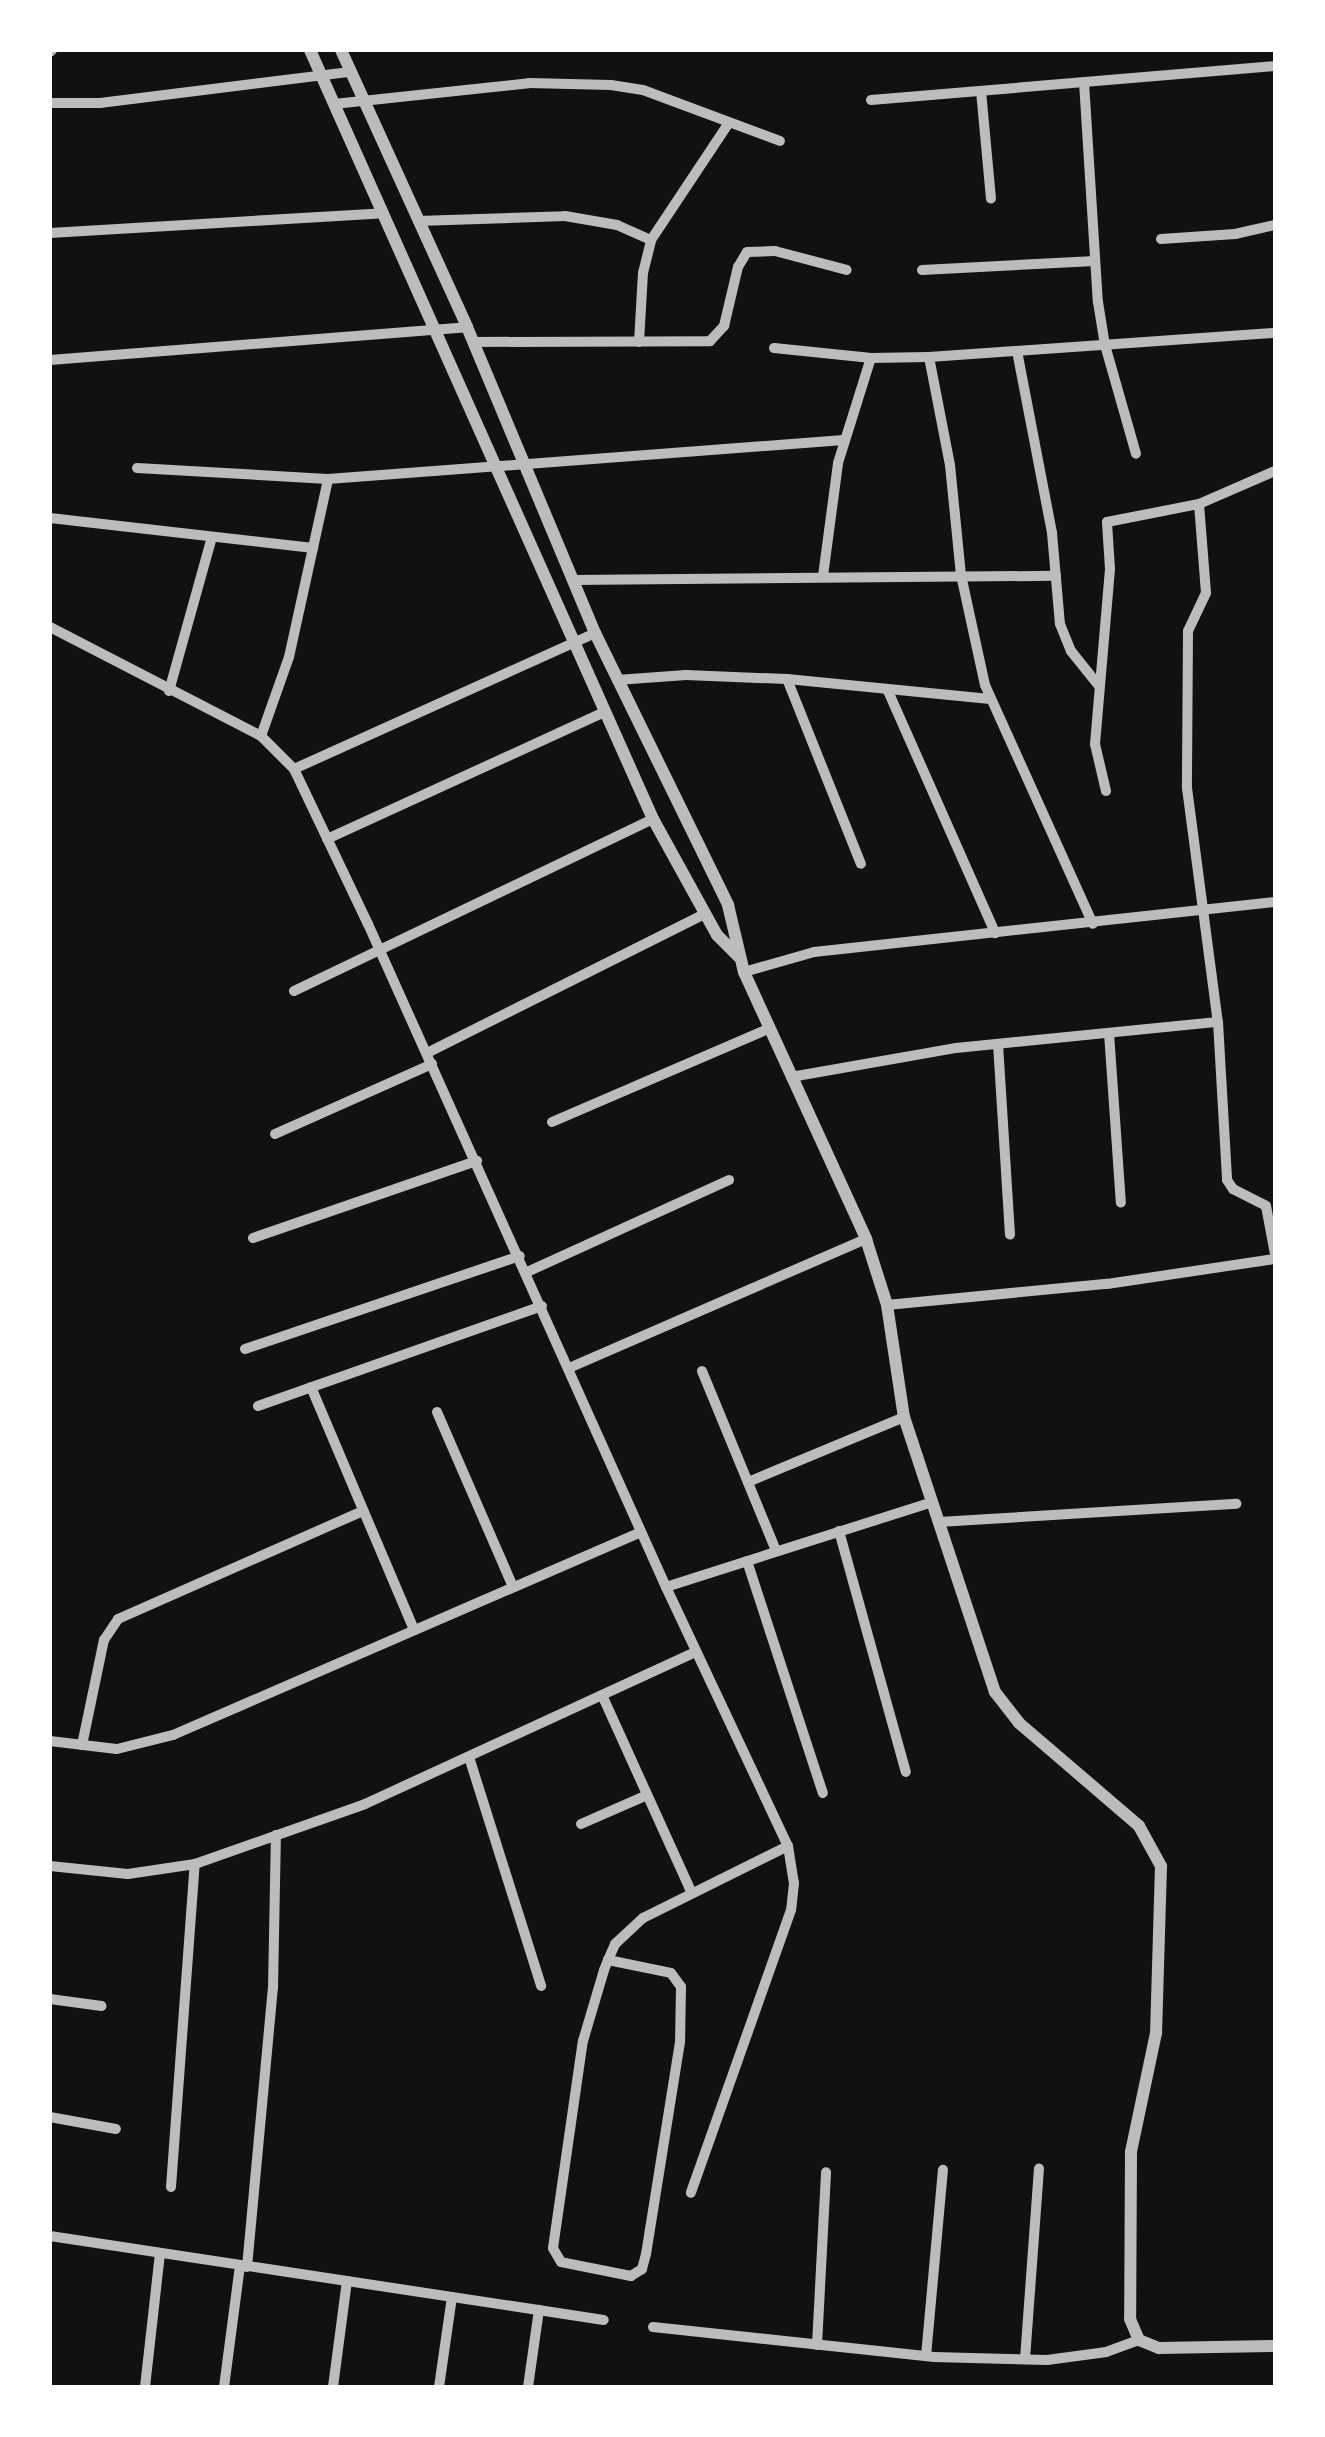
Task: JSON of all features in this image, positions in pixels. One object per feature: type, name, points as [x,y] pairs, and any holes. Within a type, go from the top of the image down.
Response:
[{"type":"street","points":[[310,50],[653,820],[717,935],[738,956]]},
{"type":"street","points":[[341,50],[467,328],[595,633],[728,904],[738,933],[738,956],[744,972],[866,1239],[887,1305],[904,1417],[995,1692],[1020,1723],[1139,1826],[1161,1866],[1156,2033],[1131,2152],[1130,2320],[1139,2340]]},
{"type":"street","points":[[871,100],[1275,66]]},
{"type":"street","points":[[50,102],[100,103],[350,72]]},
{"type":"street","points":[[1084,82],[1095,260],[1105,345],[1136,454]]},
{"type":"street","points":[[334,104],[529,83],[611,85],[642,90],[780,141]]},
{"type":"street","points":[[981,91],[990,199]]},
{"type":"street","points":[[639,342],[643,274],[651,240],[728,124]]},
{"type":"street","points":[[50,233],[383,213]]},
{"type":"street","points":[[418,221],[564,216],[617,226],[651,240]]},
{"type":"street","points":[[1161,239],[1235,234],[1275,225]]},
{"type":"street","points":[[473,342],[700,342],[718,336],[738,267],[747,252],[775,251],[847,270]]},
{"type":"street","points":[[922,270],[1095,260]]},
{"type":"street","points":[[50,360],[467,328]]},
{"type":"street","points":[[774,348],[871,358],[1275,333]]},
{"type":"street","points":[[1017,351],[1056,576],[1060,624],[1070,650],[1099,686]]},
{"type":"street","points":[[929,356],[950,465],[961,575],[990,699],[1093,924]]},
{"type":"street","points":[[823,576],[844,440],[871,358]]},
{"type":"street","points":[[137,468],[328,479],[844,440]]},
{"type":"street","points":[[1106,791],[1095,744],[1110,569],[1106,522],[1199,504],[1275,471]]},
{"type":"street","points":[[261,736],[289,657],[328,479]]},
{"type":"street","points":[[887,1305],[1107,1284],[1275,1256],[1266,1206],[1233,1189],[1228,1180],[1218,1022],[1187,788],[1189,626],[1206,593],[1199,504]]},
{"type":"street","points":[[50,518],[312,548]]},
{"type":"street","points":[[169,691],[212,537]]},
{"type":"street","points":[[572,580],[1056,576]]},
{"type":"street","points":[[50,627],[261,736],[294,769],[381,950],[641,1532],[788,1846],[794,1883],[791,1910],[691,2193]]},
{"type":"street","points":[[294,769],[595,633]]},
{"type":"street","points":[[617,680],[686,675],[787,679],[990,699]]},
{"type":"street","points":[[787,679],[860,864]]},
{"type":"street","points":[[888,690],[995,934]]},
{"type":"street","points":[[327,839],[605,712]]},
{"type":"street","points":[[294,991],[653,820]]},
{"type":"street","points":[[744,972],[814,952],[1275,902]]},
{"type":"street","points":[[275,1134],[705,914]]},
{"type":"street","points":[[791,1076],[998,1044],[1218,1022]]},
{"type":"street","points":[[552,1122],[768,1029]]},
{"type":"street","points":[[1110,1033],[1121,1204]]},
{"type":"street","points":[[998,1044],[1010,1235]]},
{"type":"street","points":[[253,1238],[477,1161]]},
{"type":"street","points":[[526,1272],[730,1180]]},
{"type":"street","points":[[569,1368],[866,1239]]},
{"type":"street","points":[[245,1349],[520,1256]]},
{"type":"street","points":[[258,1406],[542,1306]]},
{"type":"street","points":[[702,1370],[775,1548]]},
{"type":"street","points":[[311,1387],[414,1630]]},
{"type":"street","points":[[437,1412],[513,1588]]},
{"type":"street","points":[[748,1482],[904,1417]]},
{"type":"street","points":[[666,1587],[775,1548],[932,1502]]},
{"type":"street","points":[[939,1522],[1236,1504]]},
{"type":"street","points":[[82,1745],[104,1640],[118,1619],[364,1511]]},
{"type":"street","points":[[839,1531],[906,1772]]},
{"type":"street","points":[[50,1741],[132,1748],[172,1736],[641,1532]]},
{"type":"street","points":[[747,1561],[823,1793]]},
{"type":"street","points":[[50,1866],[128,1874],[195,1864],[365,1804],[696,1652]]},
{"type":"street","points":[[602,1696],[692,1893]]},
{"type":"street","points":[[469,1756],[541,1986]]},
{"type":"street","points":[[582,1824],[647,1795]]},
{"type":"street","points":[[224,2387],[244,2266],[273,1988],[276,1835]]},
{"type":"street","points":[[608,1960],[670,1973],[681,1987],[680,2042],[646,2254],[642,2269],[631,2276],[561,2262],[553,2248],[583,2042],[608,1960],[626,1931],[788,1846]]},
{"type":"street","points":[[171,2187],[195,1864]]},
{"type":"street","points":[[50,2000],[102,2006]]},
{"type":"street","points":[[50,2117],[116,2129]]},
{"type":"street","points":[[1025,2360],[1039,2169]]},
{"type":"street","points":[[926,2356],[943,2170]]},
{"type":"street","points":[[817,2346],[826,2172]]},
{"type":"street","points":[[50,2236],[604,2320]]},
{"type":"street","points":[[145,2387],[160,2254]]},
{"type":"street","points":[[333,2387],[347,2281]]},
{"type":"street","points":[[439,2387],[452,2297]]},
{"type":"street","points":[[528,2387],[539,2310]]},
{"type":"street","points":[[654,2327],[926,2356],[1025,2360],[1106,2352],[1139,2340],[1159,2348],[1275,2346]]}]
